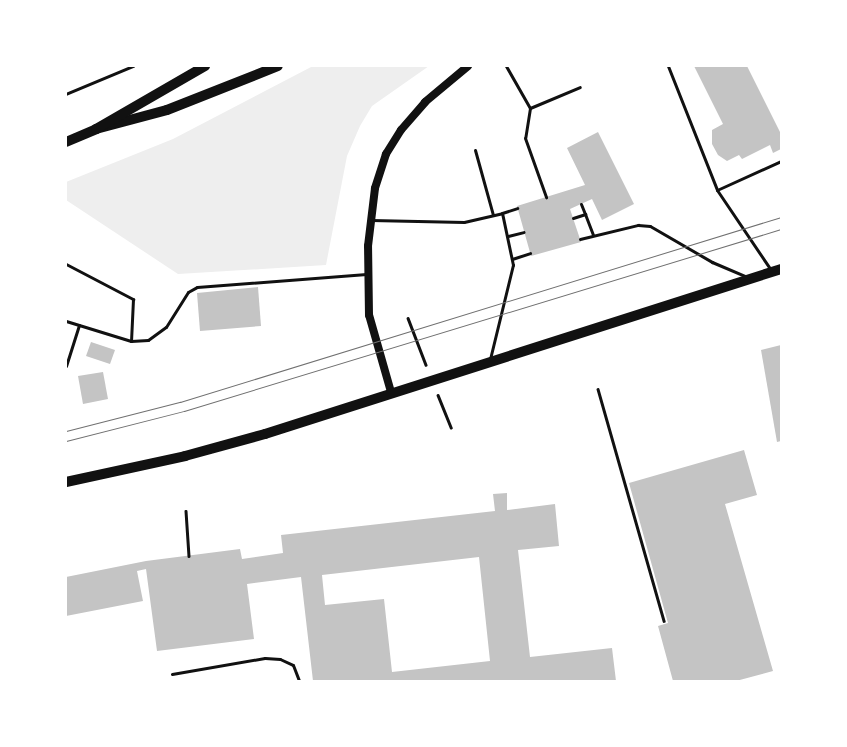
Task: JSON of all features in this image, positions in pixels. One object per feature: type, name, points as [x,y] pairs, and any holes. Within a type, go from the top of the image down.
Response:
[{"type":"main road","points":[[66,142],[96,129],[205,66]]},
{"type":"main road","points":[[96,129],[166,110],[278,66]]},
{"type":"main road","points":[[391,392],[371,322],[367,274],[370,220],[386,154],[397,136],[426,102],[468,66]]},
{"type":"main road","points":[[66,482],[192,454],[777,270]]},
{"type":"lane","points":[[506,66],[530,108],[525,138],[546,197]]},
{"type":"lane","points":[[668,66],[717,190],[777,270]]},
{"type":"lane","points":[[530,108],[580,87]]},
{"type":"lane","points":[[475,150],[492,215]]},
{"type":"lane","points":[[717,190],[781,161]]},
{"type":"lane","points":[[581,204],[593,235]]},
{"type":"lane","points":[[370,220],[464,222],[517,208]]},
{"type":"lane","points":[[490,361],[513,265],[502,213]]},
{"type":"lane","points":[[573,218],[585,214]]},
{"type":"lane","points":[[580,239],[638,225],[650,226],[712,262],[751,278]]},
{"type":"lane","points":[[508,236],[524,232]]},
{"type":"lane","points":[[512,259],[530,253]]},
{"type":"lane","points":[[66,264],[133,299],[131,340]]},
{"type":"lane","points":[[66,321],[131,340],[148,340],[166,327],[188,292],[198,287],[367,274]]},
{"type":"lane","points":[[66,366],[79,325]]},
{"type":"lane","points":[[172,674],[265,658],[280,659],[293,665],[299,681]]},
{"type":"path","points":[[66,94],[133,66]]},
{"type":"path","points":[[598,388],[664,621]]},
{"type":"path","points":[[186,511],[189,556]]},
{"type":"shaded area","points":[[313,66],[429,66],[372,106],[360,126],[347,156],[326,265],[178,274],[66,200],[66,182],[173,139]]},
{"type":"building","points":[[694,66],[747,66],[781,134],[781,149],[773,153],[770,145],[742,159],[739,155],[727,161],[718,155],[712,144],[712,130],[723,124]]},
{"type":"building","points":[[598,132],[634,204],[602,220],[592,199],[570,209],[581,242],[531,256],[517,206],[585,185],[567,148]]},
{"type":"building","points":[[258,287],[261,326],[200,331],[197,293]]},
{"type":"building","points":[[91,342],[115,350],[110,364],[86,356]]},
{"type":"building","points":[[781,345],[781,441],[777,442],[761,350]]},
{"type":"building","points":[[103,372],[108,399],[83,404],[78,376]]},
{"type":"building","points":[[744,450],[757,495],[725,504],[773,671],[736,681],[673,681],[658,626],[668,623],[629,483]]},
{"type":"building","points":[[507,493],[507,510],[555,504],[559,546],[518,550],[530,657],[612,648],[616,681],[313,681],[301,577],[247,584],[254,639],[157,651],[146,569],[137,571],[143,601],[66,616],[66,577],[146,561],[240,549],[242,559],[283,553],[281,535],[495,511],[493,494]],"holes":[[[479,557],[490,661],[392,672],[384,599],[325,605],[322,575]]]},
{"type":"tram line","points":[[66,431],[180,402],[781,217]]},
{"type":"tram line","points":[[66,441],[184,411],[781,229]]}]
